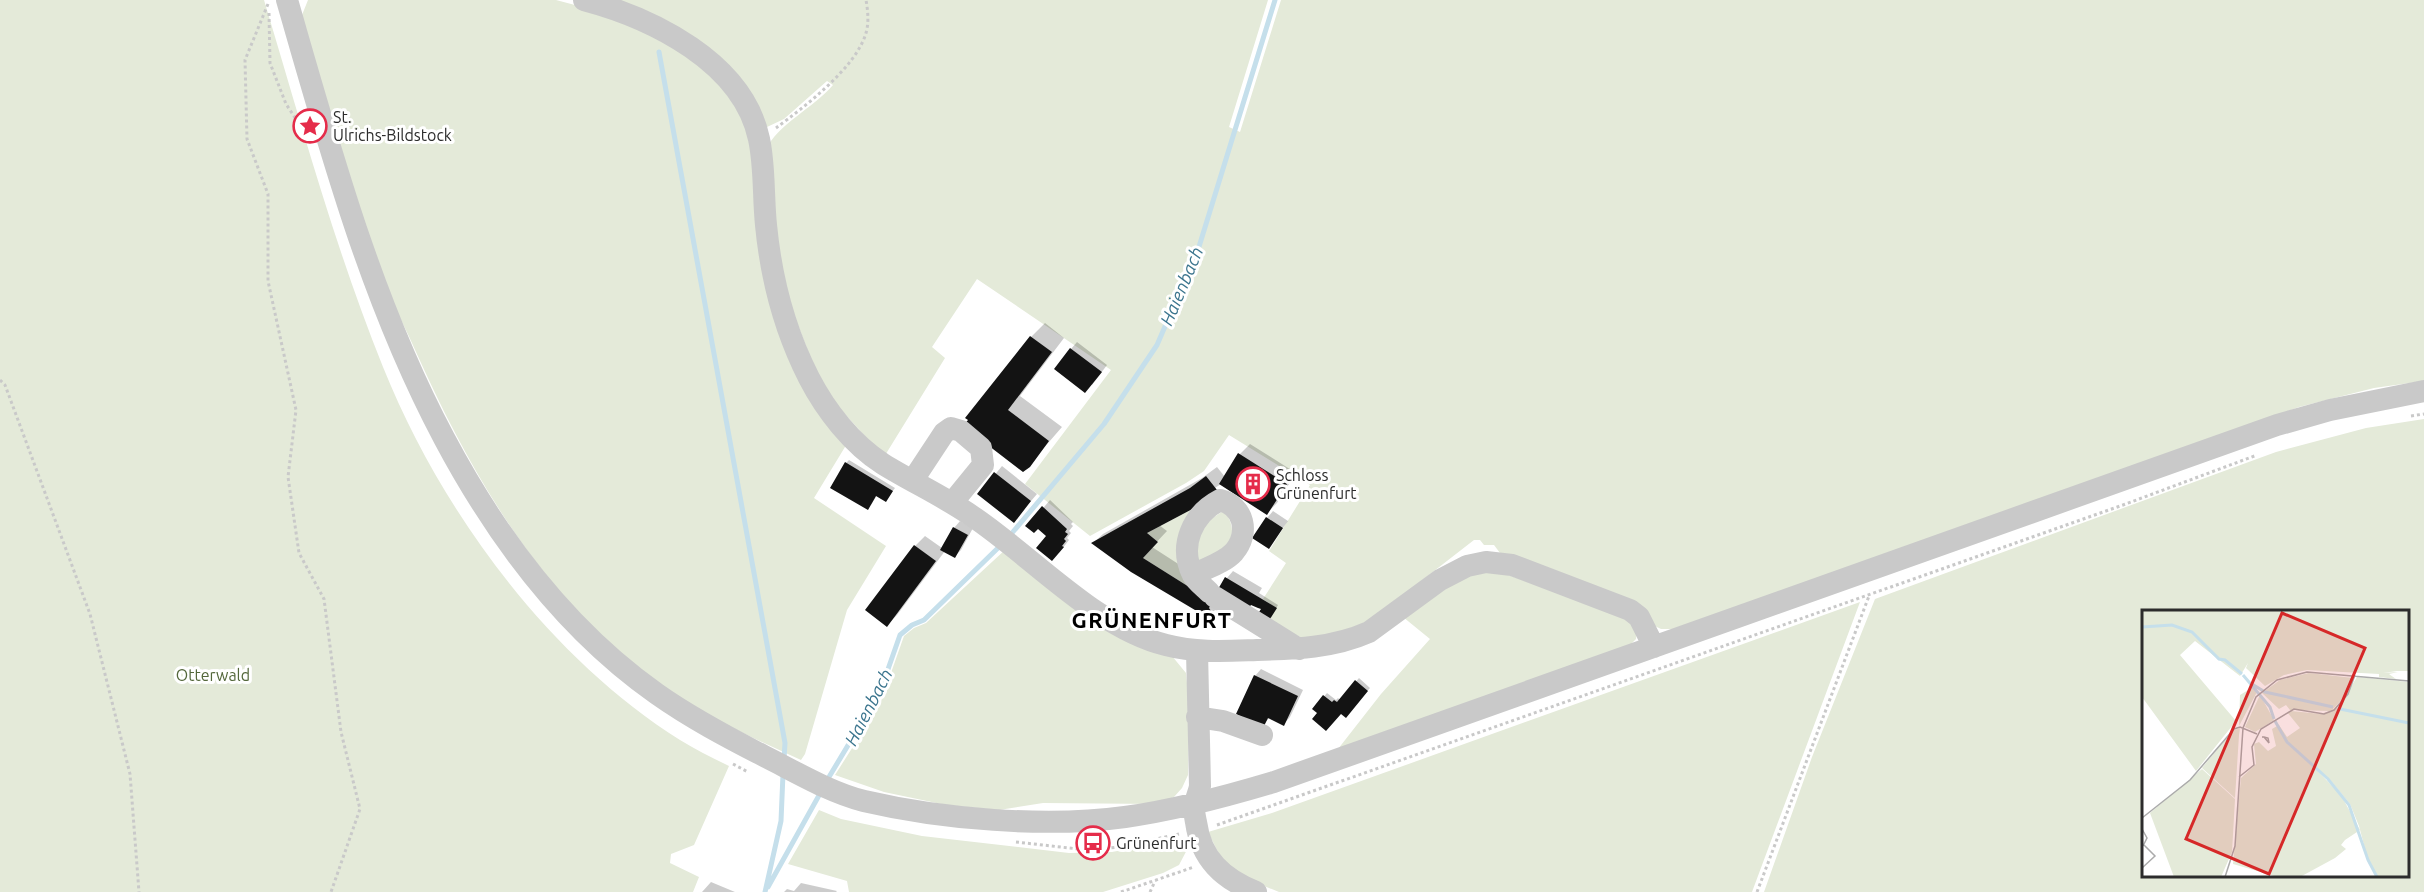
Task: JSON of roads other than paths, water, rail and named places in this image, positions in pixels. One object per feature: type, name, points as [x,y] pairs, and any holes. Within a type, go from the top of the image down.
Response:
[{"type":"street","points":[[584,0],[638,17],[688,45],[738,93],[749,111],[759,138],[768,247],[793,340],[809,378],[826,407],[845,430],[880,462],[977,519],[1107,618],[1163,645],[1197,651],[1299,649],[1334,644],[1369,632],[1440,580],[1467,567],[1486,562],[1504,563],[1520,568],[1630,610],[1639,617],[1654,647]]},
{"type":"street","points":[[278,1],[392,327],[444,439],[505,538],[541,585],[597,644],[631,673],[685,712],[777,762],[861,800],[933,813],[1039,822],[1124,817],[1194,805],[1274,782],[2277,425],[2330,410],[2424,391]]},
{"type":"street","points":[[913,480],[944,433],[951,428],[961,431],[981,448],[983,465],[952,503]]},
{"type":"street","points":[[1193,575],[1212,594],[1299,649]]},
{"type":"street","points":[[1227,652],[1244,642],[1250,632],[1244,615]]},
{"type":"street","points":[[1197,651],[1200,786],[1194,805],[1197,830],[1209,861],[1218,872],[1256,892]]},
{"type":"street","points":[[1197,717],[1223,720],[1262,735]]},
{"type":"waterway","name":"Haienbach","points":[[1012,533],[1104,424],[1157,345],[1198,250],[1275,0]]},
{"type":"waterway","points":[[659,52],[785,743],[784,759]]},
{"type":"waterway","name":"Haienbach","points":[[826,782],[880,692],[900,635],[912,625],[924,620],[999,547]]},
{"type":"waterway","points":[[765,892],[781,821],[783,774]]},
{"type":"waterway","name":"Haienbach","points":[[768,887],[822,790]]},
{"type":"place","name":"St. Ulrichs-Bildstock","points":[[310,126]]},
{"type":"place","name":"Schloss Grünenfurt","points":[[1253,484]]},
{"type":"place","name":"Grünenfurt","points":[[1093,843]]},
{"type":"district","name":"GRÜNENFURT","points":[[1152,619]]},
{"type":"park label","name":"Otterwald","points":[[213,675]]}]
